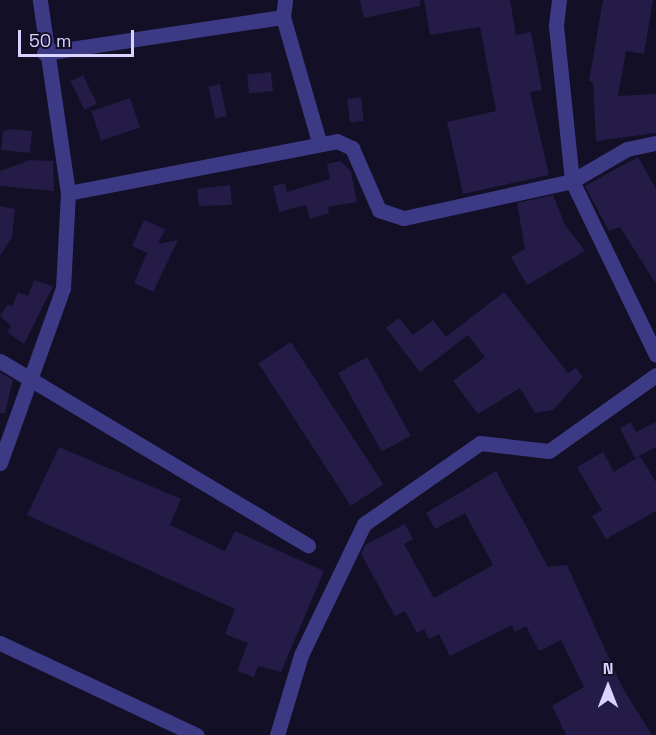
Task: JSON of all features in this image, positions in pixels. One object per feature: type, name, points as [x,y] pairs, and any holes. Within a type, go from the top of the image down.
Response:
[{"type":"street","points":[[0,463],[63,288],[68,193],[44,53],[40,0]]},
{"type":"street","points":[[285,0],[283,17],[319,142]]},
{"type":"street","points":[[559,0],[556,26],[572,181],[656,355]]},
{"type":"street","points":[[44,53],[283,17]]},
{"type":"street","points":[[68,193],[319,142],[337,141],[352,148],[380,210],[404,218],[572,181],[627,149],[656,143]]},
{"type":"street","points":[[0,361],[308,545]]},
{"type":"street","points":[[277,735],[301,655],[363,524],[480,443],[556,448],[656,375]]},
{"type":"street","points":[[0,643],[196,735]]},
{"type":"building","points":[[360,0],[420,0],[420,6],[364,18]]},
{"type":"building","points":[[424,0],[510,0],[516,35],[531,32],[542,90],[530,92],[549,175],[463,194],[447,122],[496,111],[480,27],[430,35]]},
{"type":"building","points":[[603,0],[653,0],[644,54],[626,51],[618,96],[656,94],[656,133],[596,141],[593,82],[589,81]]},
{"type":"building","points":[[271,72],[273,91],[249,93],[247,75]]},
{"type":"building","points":[[83,75],[97,104],[84,110],[70,81]]},
{"type":"building","points":[[220,84],[227,116],[215,119],[208,86]]},
{"type":"building","points":[[361,97],[364,121],[350,123],[347,99]]},
{"type":"building","points":[[130,98],[140,127],[101,141],[91,111]]},
{"type":"building","points":[[13,129],[32,131],[30,153],[1,150],[3,131]]},
{"type":"building","points":[[638,157],[656,189],[656,284],[620,227],[609,231],[585,186]]},
{"type":"building","points":[[30,160],[53,161],[54,191],[0,186],[0,171]]},
{"type":"building","points":[[340,161],[351,171],[357,202],[328,207],[329,213],[310,219],[306,205],[279,212],[273,186],[285,183],[287,192],[330,179],[327,164]]},
{"type":"building","points":[[230,185],[232,205],[199,206],[197,189]]},
{"type":"building","points":[[553,195],[565,225],[585,251],[527,285],[511,257],[525,249],[517,203]]},
{"type":"building","points":[[0,206],[15,209],[12,237],[0,256]]},
{"type":"building","points":[[144,220],[165,229],[158,244],[178,240],[153,292],[134,283],[147,253],[132,246]]},
{"type":"building","points":[[34,280],[53,286],[24,344],[7,332],[11,326],[0,316],[8,304],[12,307],[18,292],[28,296]]},
{"type":"building","points":[[504,292],[568,373],[576,368],[583,377],[553,410],[535,413],[520,388],[478,414],[453,381],[485,357],[468,335],[420,372],[386,328],[399,318],[413,335],[433,320],[446,337]]},
{"type":"building","points":[[291,342],[384,485],[351,506],[258,363]]},
{"type":"building","points":[[367,357],[411,436],[382,452],[338,373]]},
{"type":"building","points":[[0,372],[13,380],[5,413],[0,413]]},
{"type":"building","points":[[631,422],[636,432],[656,422],[656,447],[635,458],[620,428]]},
{"type":"building","points":[[59,447],[181,499],[170,525],[225,551],[235,531],[324,571],[281,672],[258,666],[254,677],[237,671],[248,643],[225,634],[235,609],[27,515]]},
{"type":"building","points":[[603,452],[614,472],[640,456],[656,482],[656,511],[606,539],[592,516],[602,510],[577,467]]},
{"type":"building","points":[[496,471],[548,567],[567,565],[622,687],[652,735],[566,735],[552,706],[584,687],[561,640],[539,651],[526,626],[515,632],[512,625],[450,656],[439,634],[429,639],[424,629],[417,633],[405,611],[395,616],[361,554],[365,545],[405,524],[413,539],[404,544],[434,598],[493,565],[465,513],[435,529],[426,513]]}]
